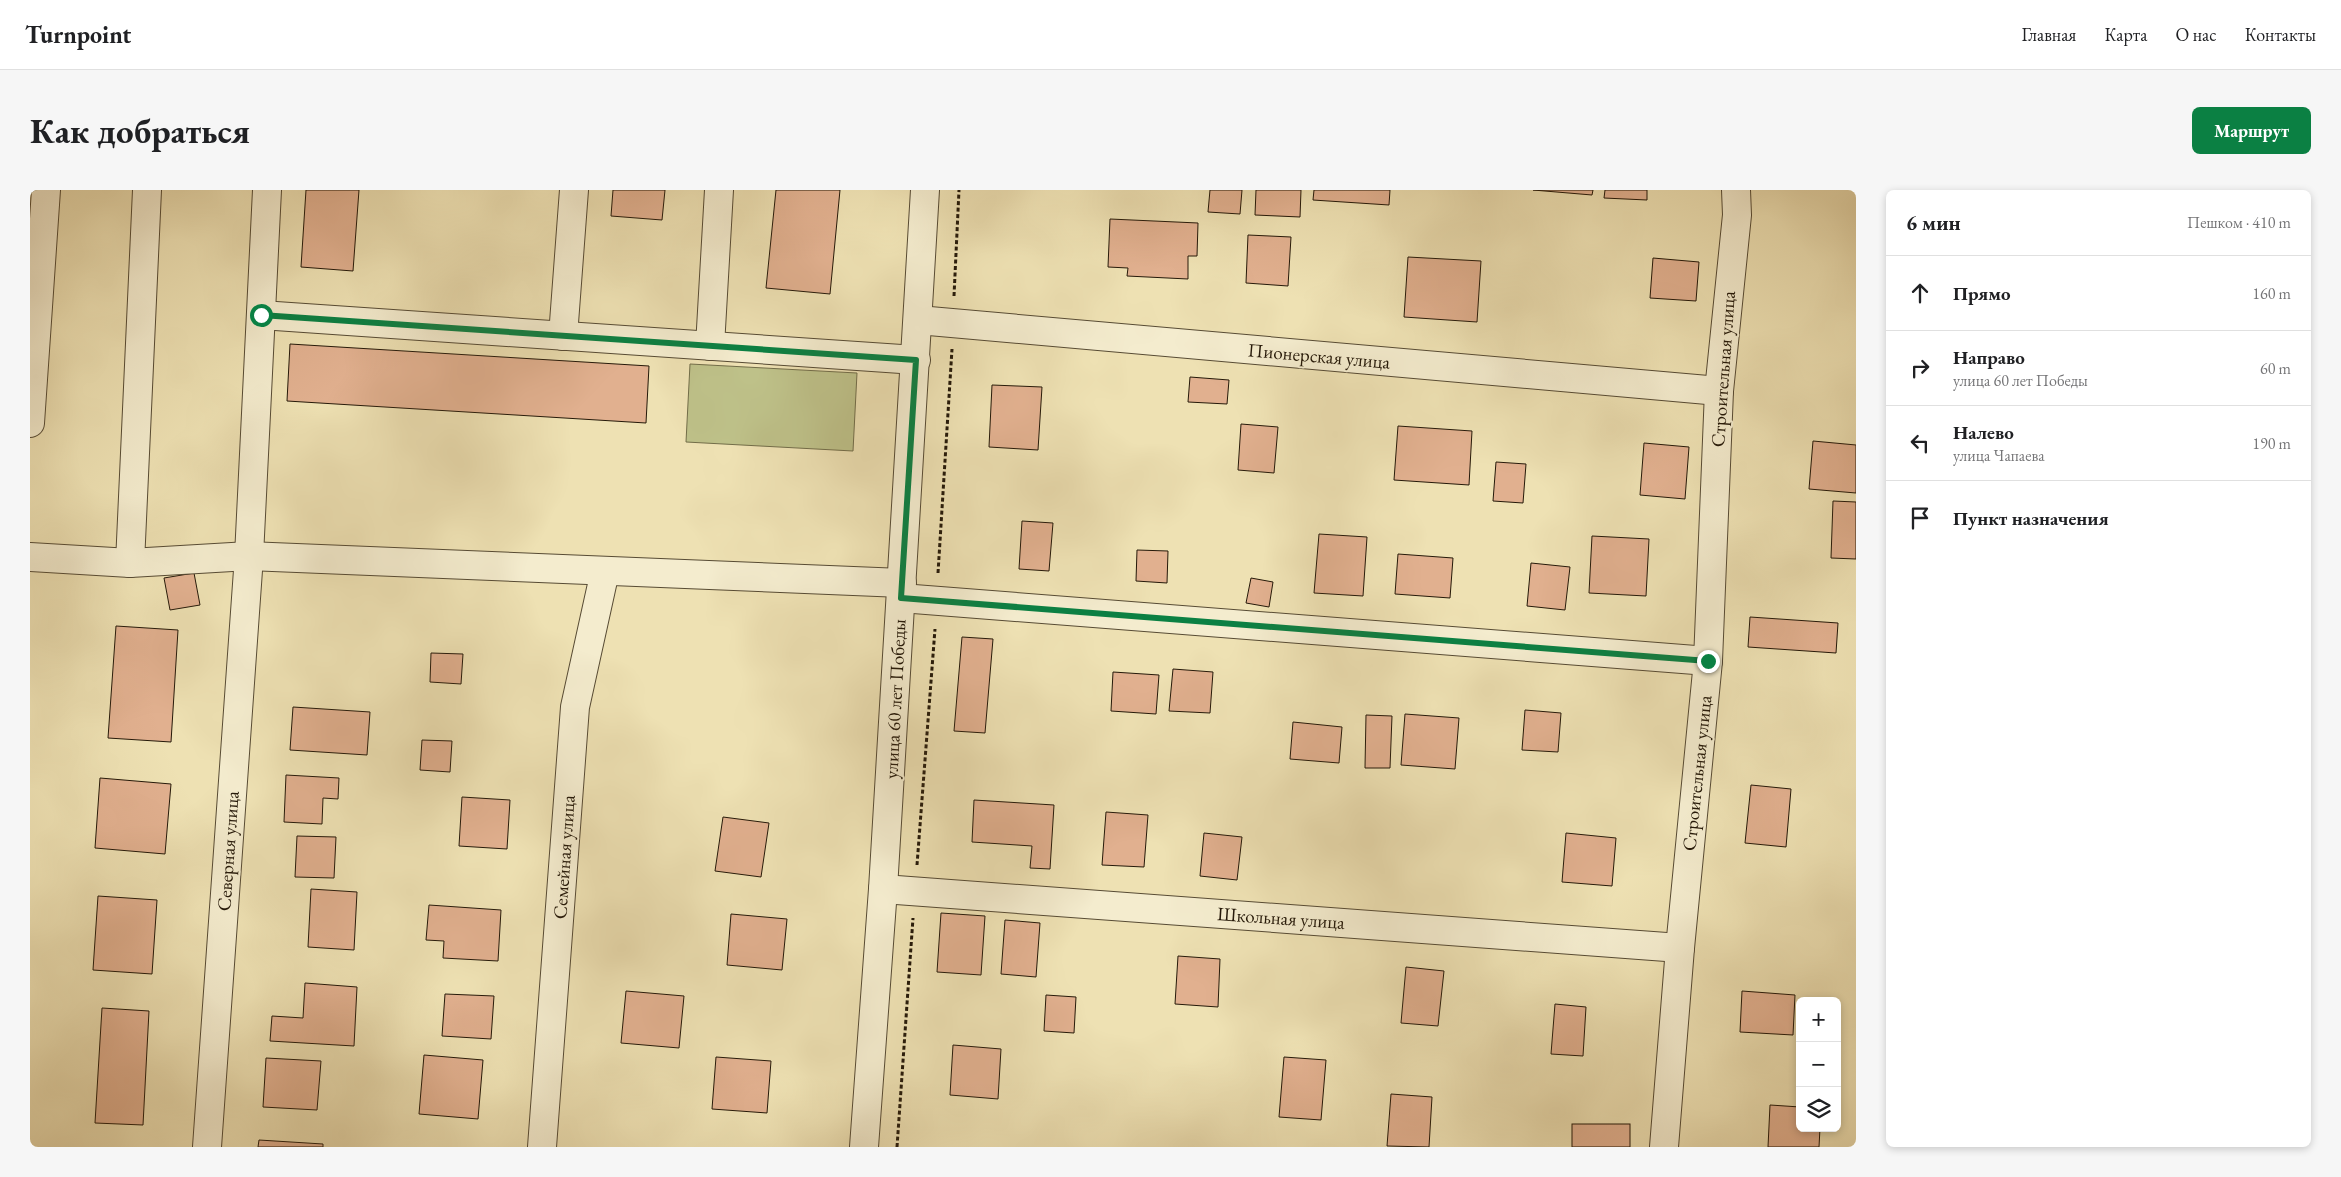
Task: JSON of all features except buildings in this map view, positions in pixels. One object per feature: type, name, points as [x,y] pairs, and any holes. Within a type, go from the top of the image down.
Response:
[{"type":"street","points":[[30,423],[46,190]]},
{"type":"street","points":[[130,563],[147,190]]},
{"type":"street","name":"Северная улица","points":[[207,1147],[249,556],[267,190]]},
{"type":"street","points":[[564,336],[574,190]]},
{"type":"street","points":[[710,346],[720,190]]},
{"type":"street","name":"улица 60 лет Победы","points":[[864,1147],[883,889],[925,190]]},
{"type":"street","name":"Строительная улица","points":[[1664,1147],[1680,948],[1708,661],[1719,391],[1737,215],[1736,190]]},
{"type":"street","points":[[261,315],[916,360]]},
{"type":"street","name":"Пионерская улица","points":[[918,320],[1719,391]]},
{"type":"street","points":[[30,557],[130,563],[249,556],[605,571],[902,590],[937,601],[1708,661]]},
{"type":"street","name":"Семейная улица","points":[[542,1147],[575,706],[605,571]]},
{"type":"street","name":"Школьная улица","points":[[883,889],[1680,948]]},
{"type":"path","points":[[897,1147],[937,601],[959,190]]},
{"type":"green space","points":[[690,364],[857,373],[853,451],[686,442]]},
{"type":"route","points":[[261,315],[916,360],[901,598],[1708,661]]}]
